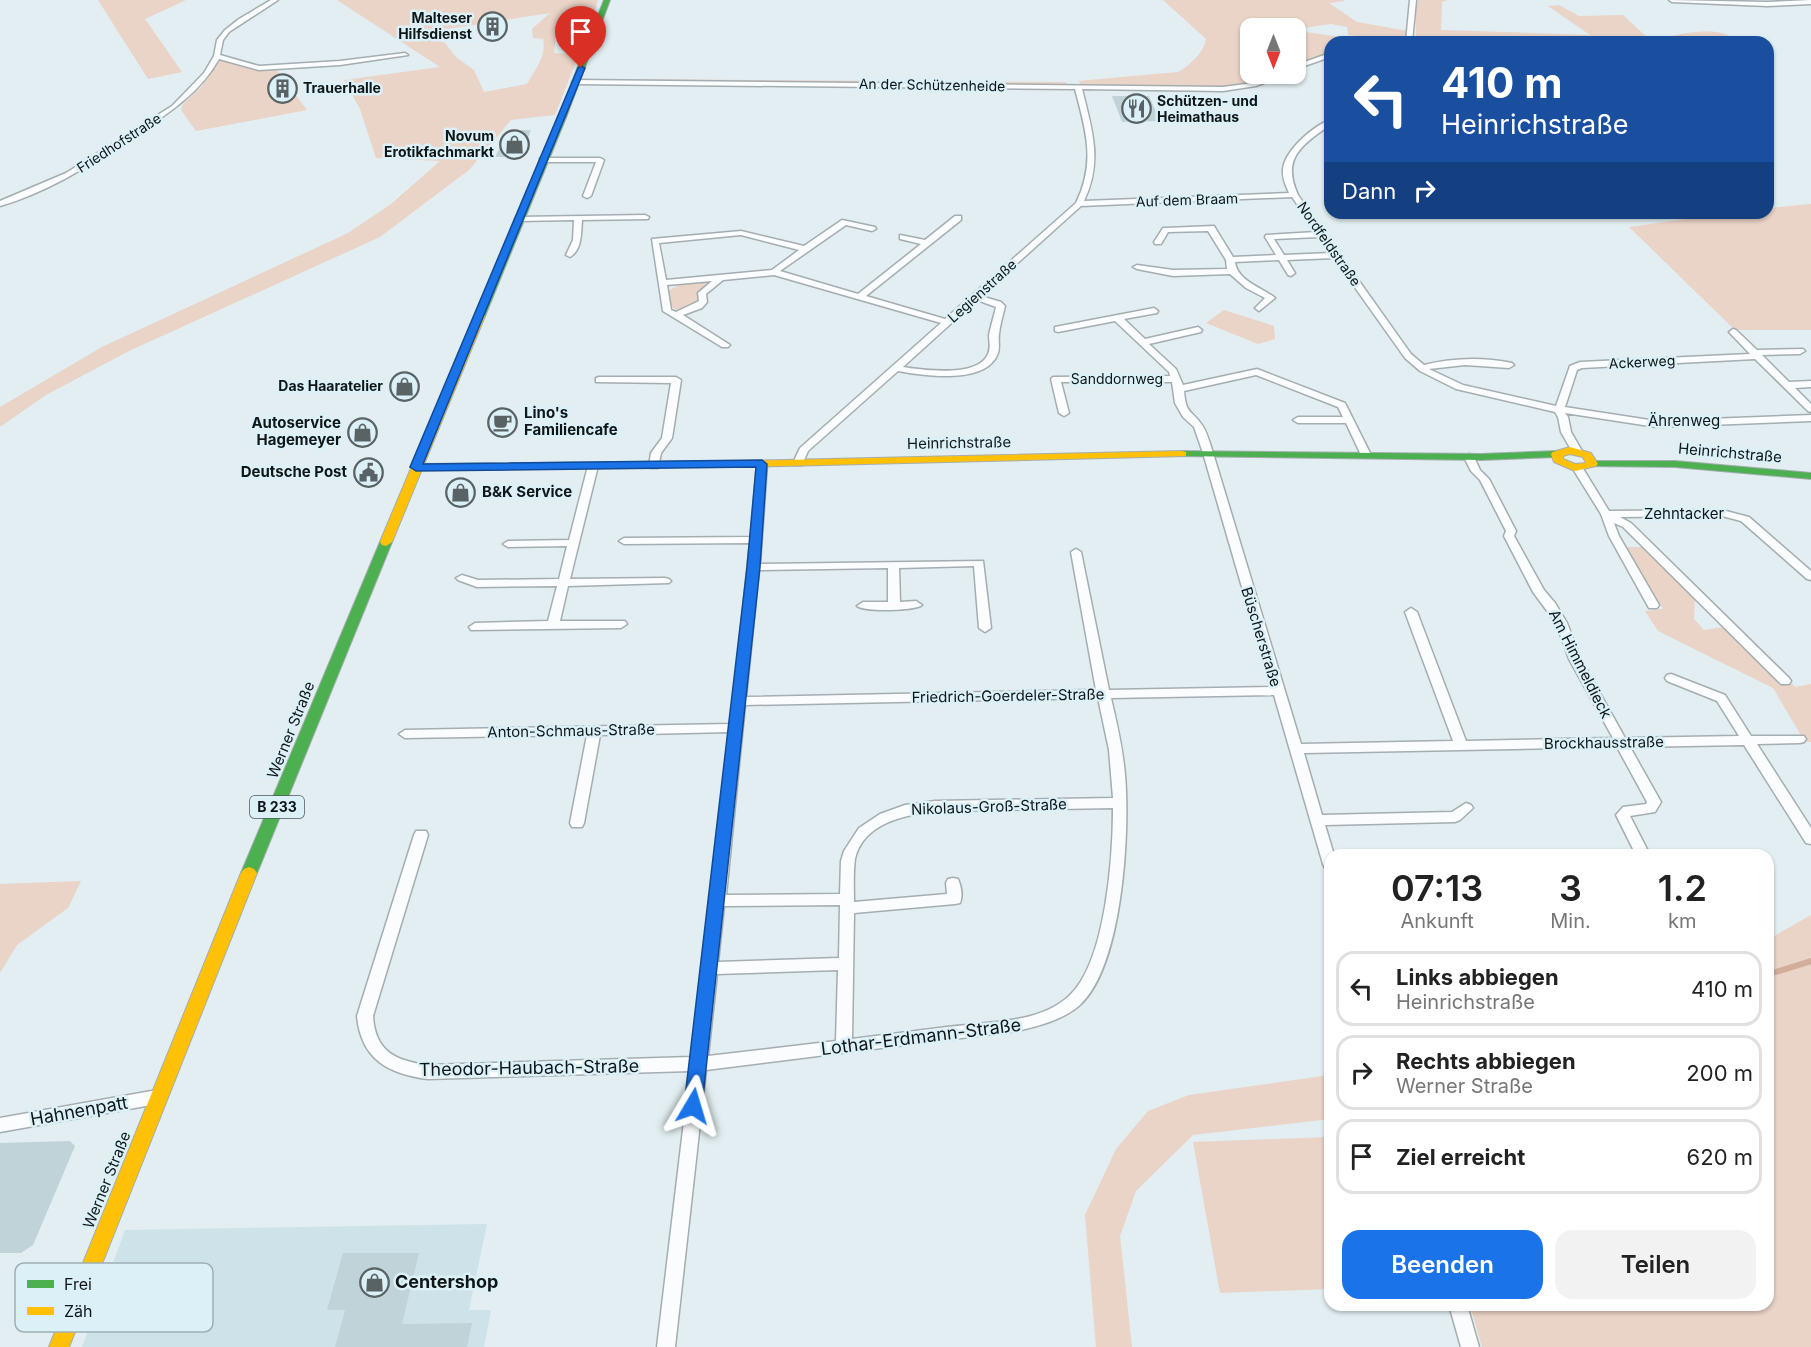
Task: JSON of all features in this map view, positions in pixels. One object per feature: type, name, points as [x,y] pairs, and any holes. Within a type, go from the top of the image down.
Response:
[{"type":"main road","name":"Werner Straße","points":[[92,1263],[416,467],[576,82],[606,2]]},
{"type":"main road","name":"Heinrichstraße","points":[[416,467],[654,466],[1208,453],[1469,457],[1574,456],[1811,476]]},
{"type":"main road","points":[[1574,456],[1578,469]]},
{"type":"main road","name":"Werner Straße","points":[[59,1347],[65,1332]]},
{"type":"street","name":"Friedhofstraße","points":[[0,204],[59,180],[163,115],[201,82],[217,56],[220,40],[227,31],[275,0]]},
{"type":"street","points":[[1410,36],[1413,0]]},
{"type":"street","points":[[1672,0],[1767,4],[1811,2]]},
{"type":"street","points":[[217,56],[260,68],[405,56]]},
{"type":"street","points":[[1306,63],[1324,57]]},
{"type":"street","name":"An der Schützenheide","points":[[576,82],[1223,89],[1257,84]]},
{"type":"street","name":"Legienstraße","points":[[798,463],[801,453],[1079,204],[1088,188],[1092,171],[1091,141],[1078,87]]},
{"type":"street","name":"Nordfeldstraße","points":[[1324,126],[1298,146],[1290,158],[1286,174],[1294,195],[1408,356],[1442,380],[1469,390],[1558,410]]},
{"type":"street","points":[[543,160],[600,160],[587,196]]},
{"type":"street","name":"Auf dem Braam","points":[[1079,204],[1294,195]]},
{"type":"street","points":[[519,219],[645,217]]},
{"type":"street","points":[[570,255],[577,240],[578,218]]},
{"type":"street","points":[[860,297],[958,218]]},
{"type":"street","points":[[774,273],[844,222],[872,229]]},
{"type":"street","points":[[1158,242],[1166,230],[1211,228],[1230,260],[1232,271],[1249,286],[1271,298],[1259,308]]},
{"type":"street","points":[[725,345],[667,311],[655,241],[741,233],[805,249]]},
{"type":"street","points":[[1291,273],[1269,237],[1322,234]]},
{"type":"street","points":[[903,237],[927,243]]},
{"type":"street","points":[[1230,260],[1336,255]]},
{"type":"street","points":[[1137,267],[1173,273],[1232,271]]},
{"type":"street","points":[[662,282],[774,273],[948,322]]},
{"type":"street","points":[[676,315],[699,306],[703,302],[702,293],[722,277]]},
{"type":"street","points":[[896,368],[914,372],[953,373],[976,368],[988,361],[993,355],[994,333],[1001,306],[975,297]]},
{"type":"street","points":[[1058,329],[1154,311]]},
{"type":"street","name":"Sanddornweg","points":[[1117,318],[1173,371],[1179,389],[1180,403],[1186,415],[1198,426],[1208,453]]},
{"type":"street","points":[[1144,342],[1198,330]]},
{"type":"street","points":[[1733,332],[1811,409]]},
{"type":"street","name":"Ackerweg","points":[[1558,410],[1563,404],[1573,368],[1580,365],[1800,351]]},
{"type":"street","points":[[1422,368],[1443,362],[1509,365]]},
{"type":"street","name":"Sanddornweg","points":[[1179,389],[1257,372],[1342,405],[1366,455]]},
{"type":"street","name":"Sanddornweg","points":[[1064,413],[1056,379],[1176,379]]},
{"type":"street","points":[[599,380],[676,380],[667,438],[656,453],[654,466]]},
{"type":"street","points":[[1787,385],[1811,384]]},
{"type":"street","points":[[1558,410],[1563,417],[1574,456]]},
{"type":"street","name":"Ährenweg","points":[[1558,410],[1656,424],[1811,418]]},
{"type":"street","points":[[1298,420],[1350,420]]},
{"type":"street","name":"Büscherstraße","points":[[1208,453],[1326,849]]},
{"type":"street","name":"Am Himmeldieck","points":[[1469,457],[1476,471],[1484,479],[1511,531],[1509,536],[1539,592],[1547,598],[1573,648],[1575,659],[1654,802],[1650,809],[1628,810],[1623,814],[1640,849]]},
{"type":"street","points":[[666,1347],[718,901],[754,567],[762,464]]},
{"type":"street","points":[[553,625],[566,583],[593,466]]},
{"type":"street","name":"Zehntacker","points":[[1578,469],[1606,514],[1614,536],[1653,605]]},
{"type":"street","name":"Zehntacker","points":[[1606,514],[1722,513],[1737,515],[1745,519],[1811,577]]},
{"type":"street","name":"Zehntacker","points":[[1606,514],[1628,525],[1785,681]]},
{"type":"street","name":"Zehntacker","points":[[1614,536],[1638,536]]},
{"type":"street","points":[[624,541],[756,540]]},
{"type":"street","points":[[508,544],[575,543]]},
{"type":"street","name":"Lothar-Erdmann-Straße","points":[[699,1064],[1033,1022],[1062,1009],[1074,1000],[1090,980],[1097,967],[1108,924],[1116,870],[1119,803],[1114,742],[1076,552]]},
{"type":"street","points":[[754,567],[979,563],[985,628]]},
{"type":"street","points":[[893,564],[894,606]]},
{"type":"street","points":[[462,578],[477,584],[665,581]]},
{"type":"street","points":[[863,606],[916,605]]},
{"type":"street","points":[[1411,612],[1461,746]]},
{"type":"street","points":[[475,627],[621,624]]},
{"type":"street","points":[[1671,678],[1721,698],[1811,839]]},
{"type":"street","name":"Friedrich-Goerdeler-Straße","points":[[739,701],[1278,691]]},
{"type":"street","name":"Anton-Schmaus-Straße","points":[[405,734],[736,728]]},
{"type":"street","points":[[577,823],[594,731]]},
{"type":"street","name":"Brockhausstraße","points":[[1296,749],[1800,739]]},
{"type":"street","name":"Nikolaus-Groß-Straße","points":[[844,1047],[848,861],[851,851],[864,832],[894,813],[935,806],[1119,803]]},
{"type":"street","points":[[1317,820],[1455,817],[1466,808]]},
{"type":"street","name":"Theodor-Haubach-Straße","points":[[421,835],[365,1016],[365,1031],[377,1054],[406,1069],[428,1072],[699,1064]]},
{"type":"street","points":[[718,901],[848,903],[955,899],[953,883]]},
{"type":"street","points":[[710,968],[846,964]]},
{"type":"street","name":"Hahnenpatt","points":[[0,1125],[158,1097]]},
{"type":"street","points":[[1460,1311],[1470,1347]]},
{"type":"shaded area","points":[[98,0],[186,0],[145,19],[182,72],[148,79]]},
{"type":"shaded area","points":[[337,0],[598,0],[590,27],[557,28],[554,53],[579,54],[555,115],[511,120],[469,170],[380,237],[129,351],[46,395],[0,427],[0,407],[102,347],[348,233],[391,204],[440,161],[376,158],[360,109],[344,80],[440,67]],"holes":[[[550,13],[532,29],[533,38],[543,39],[544,45],[540,63],[527,84],[484,92],[474,70],[456,57],[445,43],[423,33]]]},
{"type":"shaded area","points":[[1163,0],[1344,0],[1329,3],[1357,22],[1408,31],[1406,36],[1357,36],[1348,35],[1347,27],[1331,24],[1306,28],[1306,18],[1240,18],[1240,84],[1249,84],[1234,87],[1083,86],[1078,81],[1178,72],[1195,58],[1206,39]]},
{"type":"shaded area","points":[[1418,0],[1448,0],[1442,2],[1441,30],[1590,35],[1548,6],[1559,5],[1579,16],[1623,15],[1646,36],[1416,36]]},
{"type":"shaded area","points":[[1306,32],[1333,36],[1324,36],[1324,55],[1306,61]]},
{"type":"shaded area","points":[[1703,32],[1728,36],[1672,36]]},
{"type":"shaded area","points":[[222,59],[260,71],[275,68],[307,110],[196,131],[181,110],[183,104],[202,86]]},
{"type":"shaded area","points":[[599,79],[1066,82],[1067,85],[598,81]]},
{"type":"shaded area","points":[[1811,204],[1811,330],[1735,330],[1629,227],[1686,219],[1774,219],[1774,208]]},
{"type":"shaded area","points":[[713,281],[699,292],[701,302],[680,312],[670,306],[668,291],[685,282]]},
{"type":"shaded area","points":[[1224,310],[1274,326],[1275,339],[1258,344],[1206,323]]},
{"type":"shaded area","points":[[1626,547],[1645,547],[1695,597],[1694,619],[1704,630],[1723,627],[1747,652],[1759,650],[1795,687],[1811,684],[1811,742],[1805,742],[1773,688],[1658,631],[1645,611],[1663,609]]},
{"type":"shaded area","points":[[81,881],[68,908],[17,945],[0,973],[0,884]]},
{"type":"shaded area","points":[[1811,915],[1811,1347],[1482,1347],[1472,1311],[1774,1311],[1774,936]]},
{"type":"shaded area","points":[[1324,1076],[1324,1120],[1193,1135],[1136,1191],[1120,1236],[1132,1347],[1096,1347],[1085,1215],[1116,1149],[1148,1111],[1189,1095]]},
{"type":"shaded area","points":[[1324,1137],[1324,1289],[1220,1293],[1193,1142]]},
{"type":"shaded area","points":[[487,1224],[469,1310],[491,1310],[484,1347],[82,1347],[88,1332],[213,1332],[213,1263],[113,1263],[125,1230]]},
{"type":"building","name":"Schützen- und Heimathaus","points":[[1112,96],[1149,96],[1160,121],[1122,122]]},
{"type":"building","name":"Novum Erotikfachmarkt","points":[[509,130],[531,130],[521,157],[495,157]]},
{"type":"building","points":[[70,1141],[75,1146],[33,1245],[21,1253],[0,1253],[0,1143]]},
{"type":"building","name":"Centershop","points":[[343,1253],[419,1253],[402,1324],[472,1323],[467,1347],[335,1347],[345,1310],[327,1310]]},
{"type":"waterway","points":[[1776,972],[1811,961]]},
{"type":"traffic: fast","points":[[480,316],[563,115],[607,0]]},
{"type":"traffic: fast","points":[[1182,454],[1481,457],[1557,454]]},
{"type":"traffic: fast","points":[[416,467],[739,464]]},
{"type":"traffic: fast","points":[[1592,464],[1675,464],[1811,476]]},
{"type":"traffic: fast","points":[[249,873],[386,542]]},
{"type":"traffic: slow","points":[[386,542],[480,316]]},
{"type":"traffic: slow","points":[[1570,450],[1587,455],[1592,464],[1575,468],[1558,460],[1557,454],[1570,450]]},
{"type":"traffic: slow","points":[[739,464],[1182,454]]},
{"type":"traffic: slow","points":[[93,1263],[249,873]]},
{"type":"traffic: slow","points":[[59,1347],[65,1332]]},
{"type":"place","name":"Malteser Hilfsdienst","points":[[493,26]]},
{"type":"place","name":"Trauerhalle","points":[[282,88]]},
{"type":"place","name":"Schützen- und Heimathaus","points":[[1136,109]]},
{"type":"place","name":"Novum Erotikfachmarkt","points":[[515,144]]},
{"type":"place","name":"Das Haaratelier","points":[[404,386]]},
{"type":"place","name":"Lino's Familiencafe","points":[[503,422]]},
{"type":"place","name":"Autoservice Hagemeyer","points":[[362,432]]},
{"type":"place","name":"Deutsche Post","points":[[368,472]]},
{"type":"place","name":"B&K Service","points":[[461,492]]},
{"type":"place","name":"Centershop","points":[[374,1282]]},
{"type":"route","points":[[581,68],[416,467],[762,464],[754,567],[693,1106]]}]
